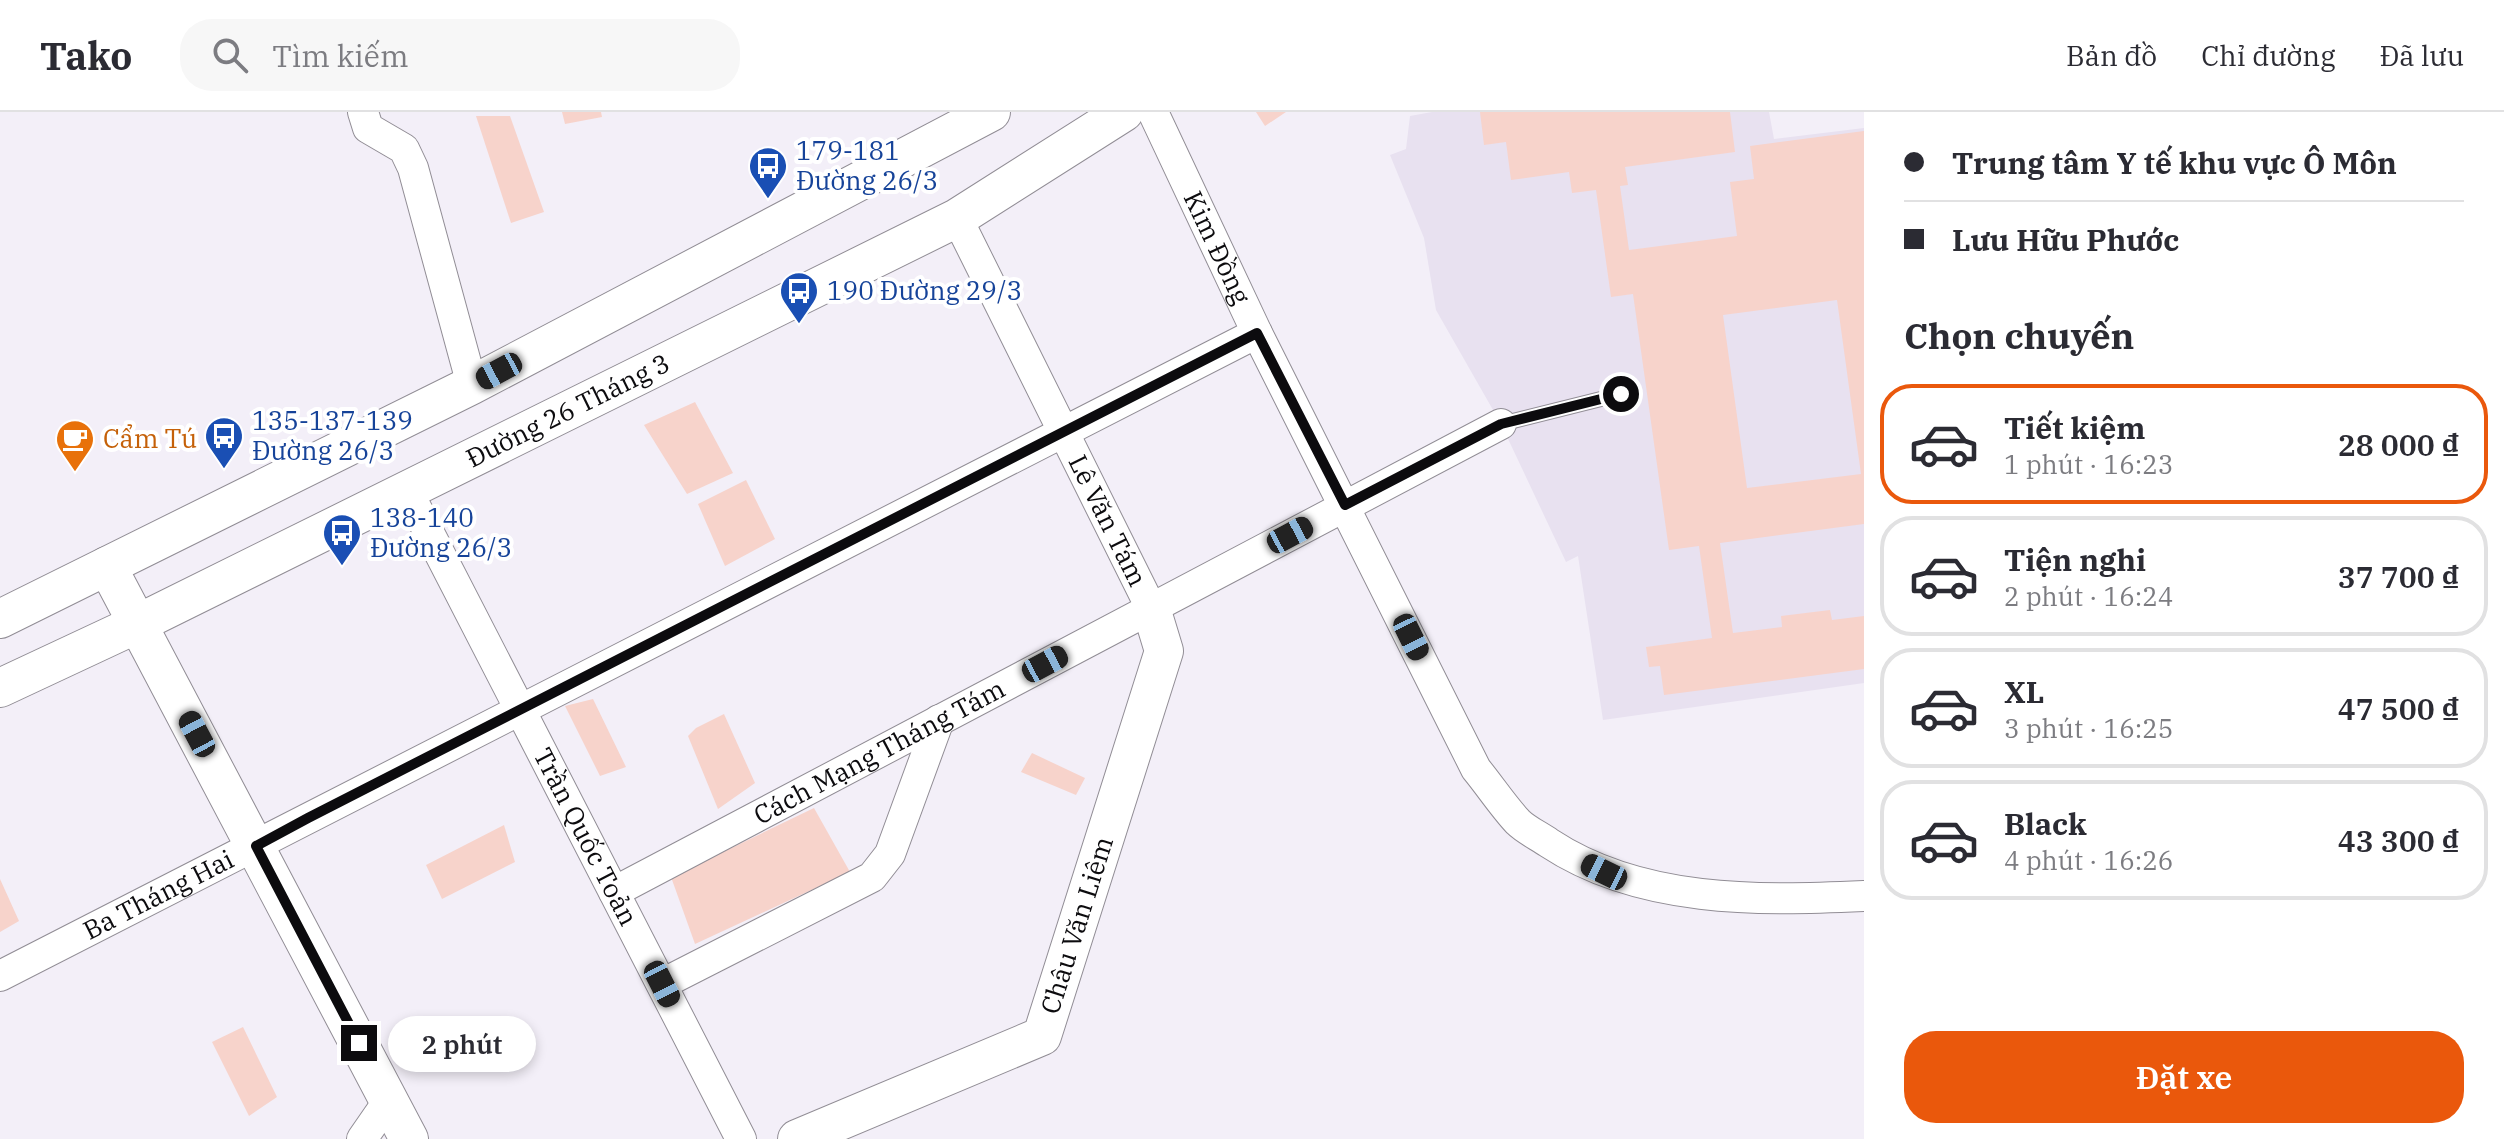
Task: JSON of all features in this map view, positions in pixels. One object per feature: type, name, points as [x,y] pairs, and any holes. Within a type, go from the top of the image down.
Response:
[{"type":"street","points":[[363,112],[368,128],[404,149],[413,168],[472,385]]},
{"type":"street","points":[[0,619],[472,385],[991,112]]},
{"type":"street","name":"Đường 26 Tháng 3","points":[[0,688],[139,623],[957,218],[1124,112]]},
{"type":"street","name":"Kim Đồng","points":[[1153,112],[1257,333],[1476,769],[1520,824],[1567,855],[1604,872],[1681,891],[1725,897],[1864,896]]},
{"type":"street","name":"Lê Văn Tám","points":[[957,218],[1151,608]]},
{"type":"street","name":"Ba Tháng Hai","points":[[0,976],[1257,333]]},
{"type":"street","name":"Cách Mạng Tháng Tám","points":[[614,892],[1501,424]]},
{"type":"street","name":"Trần Quốc Toản","points":[[407,490],[741,1139]]},
{"type":"street","points":[[107,566],[409,1139]]},
{"type":"street","name":"Châu Văn Liêm","points":[[797,1139],[1042,1036],[1164,651],[1151,608]]},
{"type":"street","points":[[662,984],[872,877],[890,854],[939,720]]},
{"type":"street","points":[[362,1139],[389,1100]]},
{"type":"lane","name":"Cách Mạng Tháng Tám","points":[[1501,424],[1621,394]]},
{"type":"shaded area","points":[[1432,112],[1769,112],[1774,139],[1864,128],[1864,683],[1603,720],[1578,556],[1566,562],[1501,424],[1436,310],[1424,238],[1390,155],[1406,149],[1410,116]]},
{"type":"building","points":[[562,112],[601,112],[602,117],[565,124]]},
{"type":"building","points":[[1256,112],[1286,112],[1265,126]]},
{"type":"building","points":[[1480,112],[1730,112],[1735,152],[1625,167],[1628,185],[1620,186],[1629,250],[1737,236],[1730,182],[1754,179],[1750,146],[1864,131],[1864,524],[1720,543],[1733,633],[1782,627],[1781,616],[1830,610],[1832,620],[1864,616],[1864,669],[1664,695],[1660,666],[1649,667],[1646,647],[1712,638],[1699,546],[1669,550],[1633,294],[1611,297],[1596,190],[1572,193],[1569,172],[1511,180],[1506,142],[1484,145]],"holes":[[[1837,300],[1861,474],[1747,488],[1723,315]]]},
{"type":"building","points":[[476,116],[510,116],[544,212],[511,223]]},
{"type":"building","points":[[695,402],[733,473],[687,494],[644,425]]},
{"type":"building","points":[[746,480],[775,539],[725,566],[698,504]]},
{"type":"building","points":[[593,699],[626,767],[600,776],[565,706]]},
{"type":"building","points":[[724,714],[755,783],[718,809],[688,736],[696,728]]},
{"type":"building","points":[[1032,753],[1085,778],[1076,795],[1021,772]]},
{"type":"building","points":[[814,808],[850,872],[695,944],[671,877]]},
{"type":"building","points":[[504,825],[515,862],[442,899],[426,865]]},
{"type":"building","points":[[0,879],[19,921],[0,932]]},
{"type":"building","points":[[243,1027],[277,1097],[249,1116],[212,1042]]},
{"type":"place","name":"179-181 Đường 26/3","points":[[768,200]]},
{"type":"place","name":"190 Đường 29/3","points":[[799,325]]},
{"type":"place","name":"135-137-139 Đường 26/3","points":[[224,470]]},
{"type":"place","name":"Cẩm Tú","points":[[75,473]]},
{"type":"place","name":"138-140 Đường 26/3","points":[[342,567]]},
{"type":"route","points":[[359,1043],[256,846],[308,818],[1257,333],[1345,505],[1501,424],[1621,394]]}]
